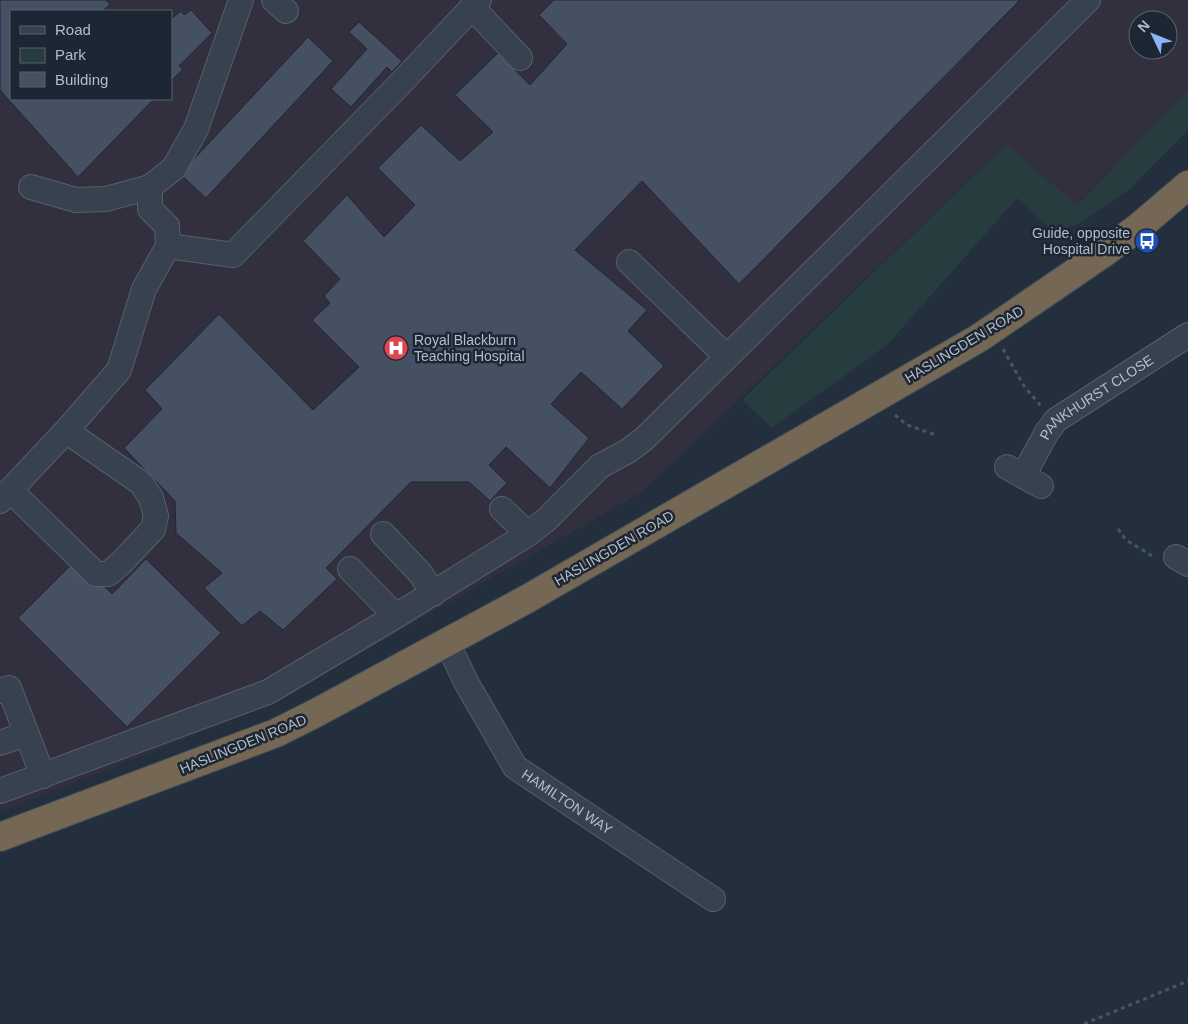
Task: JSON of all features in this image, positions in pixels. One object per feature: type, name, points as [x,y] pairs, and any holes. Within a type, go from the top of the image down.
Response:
[{"type":"highway","name":"HASLINGDEN ROAD","points":[[0,836],[276,733],[527,599],[979,338],[1105,252],[1140,226],[1188,185]]},
{"type":"street","points":[[31,187],[76,200],[106,199],[150,187],[174,168],[196,129],[241,0]]},
{"type":"street","points":[[0,791],[268,692],[433,594],[528,534],[546,520],[600,466],[628,451],[644,439],[1088,0]]},
{"type":"street","points":[[168,246],[233,255],[475,4],[520,58]]},
{"type":"street","points":[[66,431],[141,483],[151,498],[156,516],[153,530],[108,574],[96,574],[5,496],[66,431],[119,370],[144,289],[168,246],[167,226],[150,209],[150,187]]},
{"type":"street","points":[[629,262],[727,357]]},
{"type":"street","name":"PANKHURST CLOSE","points":[[1024,476],[1047,432],[1056,420],[1188,335]]},
{"type":"street","points":[[502,509],[528,534]]},
{"type":"street","points":[[382,534],[421,574],[433,594]]},
{"type":"street","points":[[350,569],[396,616]]},
{"type":"street","name":"HAMILTON WAY","points":[[446,642],[466,682],[515,767],[712,899]]},
{"type":"street","points":[[0,691],[8,688],[43,776]]},
{"type":"street","points":[[0,743],[26,734]]},
{"type":"path","points":[[992,329],[1024,386],[1033,398],[1056,420]]},
{"type":"path","points":[[892,412],[907,425],[936,435]]},
{"type":"path","points":[[1118,529],[1126,540],[1162,562],[1182,561]]},
{"type":"path","points":[[1084,1024],[1188,981]]},
{"type":"shaded area","name":"Royal Blackburn Teaching Hospital","points":[[0,0],[1188,0],[1188,90],[1078,205],[1006,144],[642,492],[270,705],[0,812]]},
{"type":"green space","points":[[1188,90],[1188,130],[1130,189],[1080,223],[1055,233],[1017,198],[888,344],[772,428],[742,400],[1006,144],[1078,205]]},
{"type":"building","points":[[0,0],[106,0],[110,4],[104,10],[10,10],[10,100],[153,100],[78,177],[0,90]]},
{"type":"building","name":"Royal Blackburn Teaching Hospital","points":[[554,0],[1020,0],[739,284],[642,181],[575,250],[647,310],[628,331],[664,366],[622,409],[581,372],[551,404],[589,438],[550,488],[506,447],[489,465],[507,483],[490,501],[469,482],[411,482],[326,568],[337,579],[283,630],[260,611],[242,626],[204,588],[222,573],[176,533],[175,501],[124,448],[162,409],[145,390],[219,314],[313,410],[359,367],[312,320],[330,303],[324,296],[340,279],[303,241],[347,195],[384,237],[415,205],[378,168],[421,125],[460,161],[493,132],[455,95],[498,53],[530,85],[567,44],[539,15]]},
{"type":"building","points":[[191,10],[212,33],[179,66],[183,69],[172,80],[172,18],[181,11],[184,15]]},
{"type":"building","points":[[359,22],[402,61],[392,72],[387,67],[351,107],[331,89],[367,49],[349,32]]},
{"type":"building","points":[[308,37],[333,61],[206,198],[180,174]]},
{"type":"building","points":[[77,559],[112,594],[146,559],[221,633],[127,727],[18,618]]},
{"type":"place","name":"Guide, opposite Hospital Drive","points":[[1147,241]]},
{"type":"place","name":"Royal Blackburn Teaching Hospital","points":[[396,348]]}]
